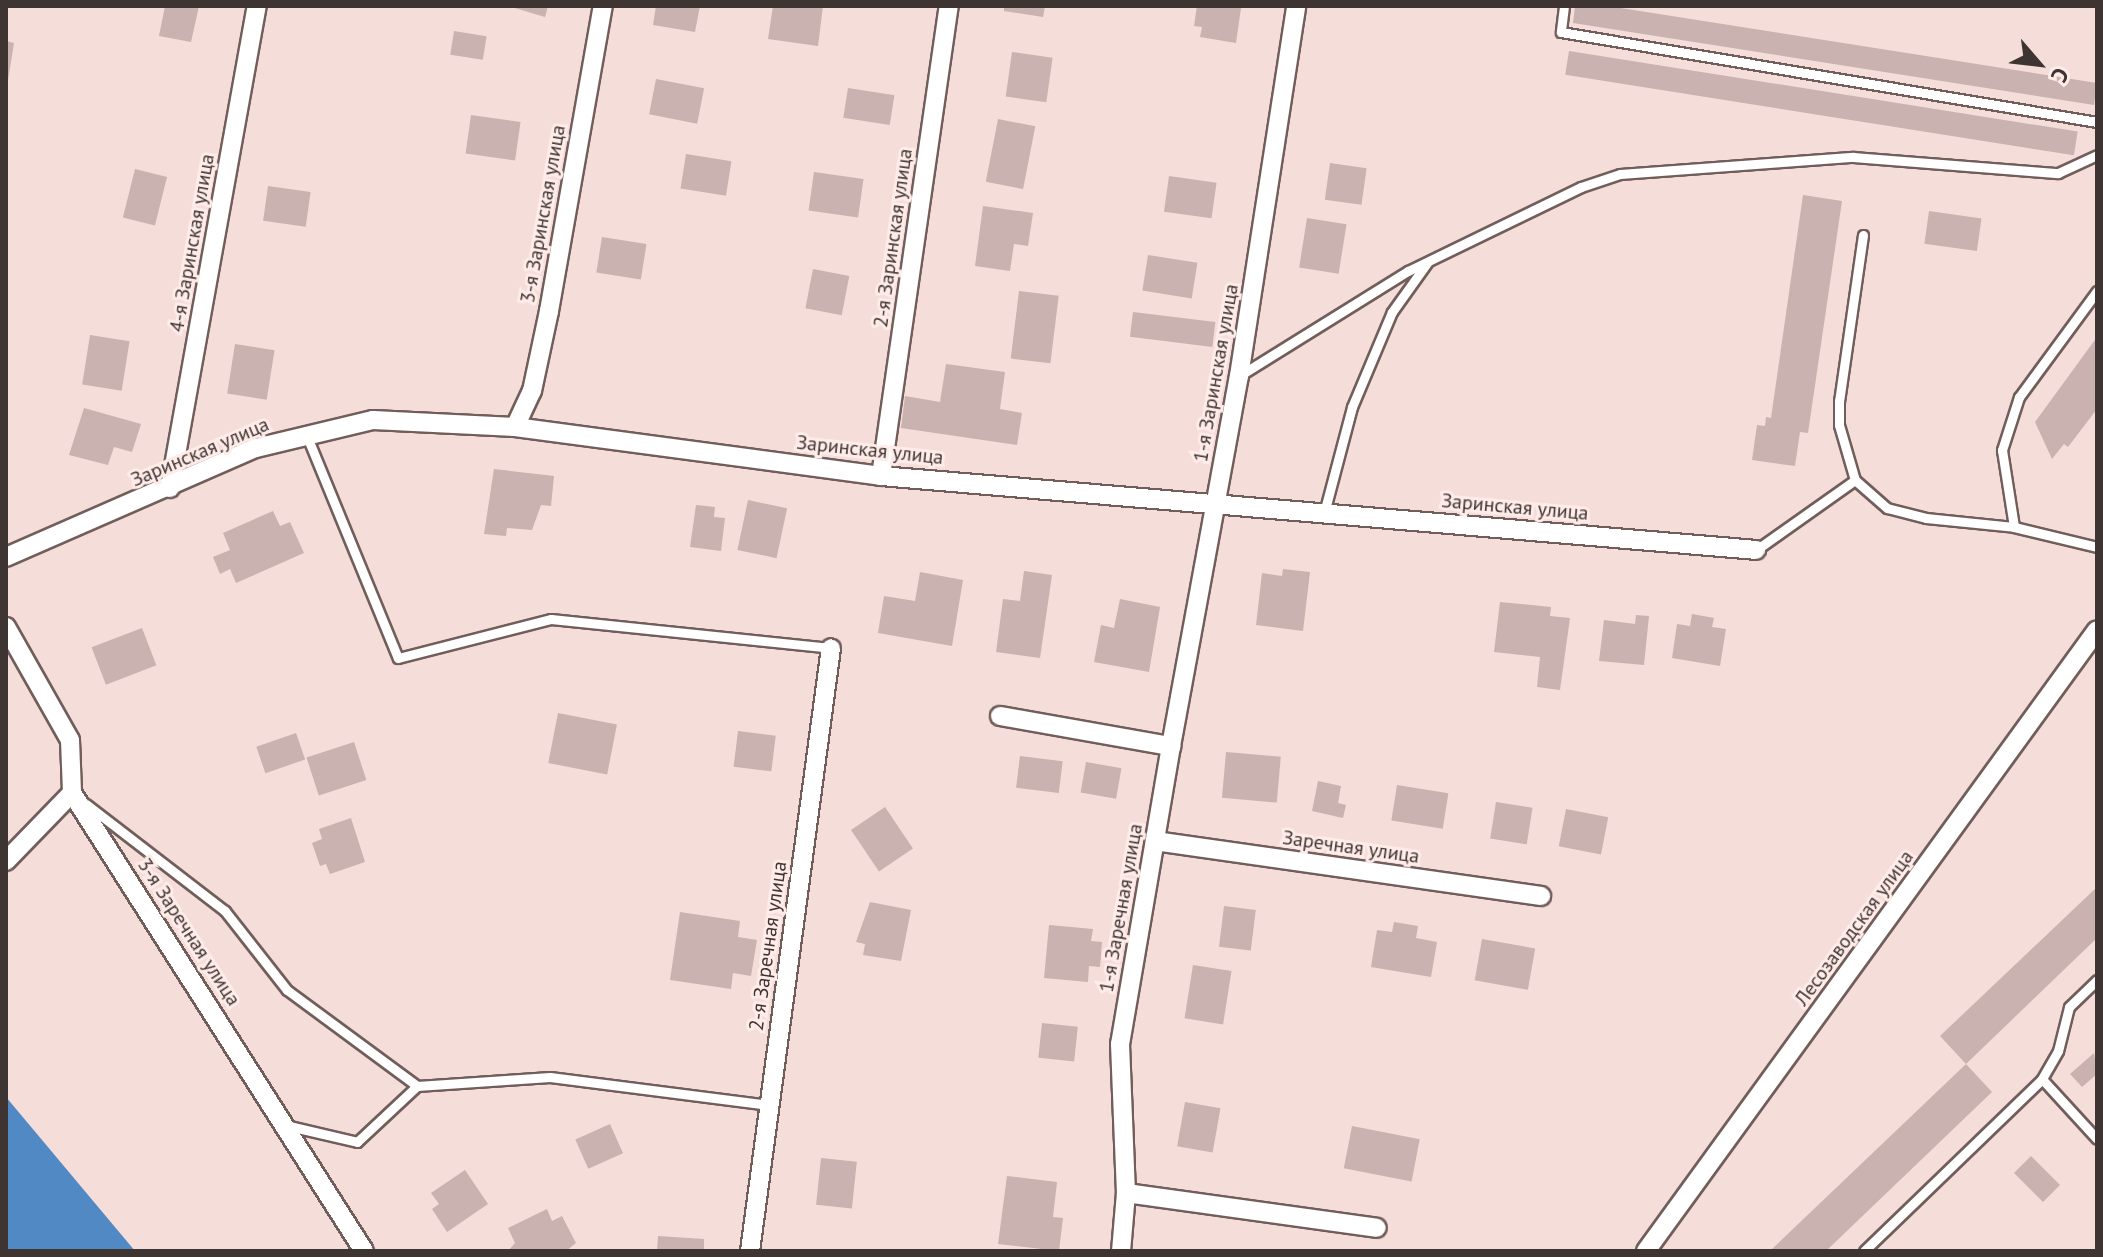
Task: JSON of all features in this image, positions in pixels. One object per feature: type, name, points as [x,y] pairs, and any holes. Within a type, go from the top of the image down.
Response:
[{"type":"street","name":"4-я Заринская улица","points":[[170,488],[257,6]]},
{"type":"street","name":"3-я Заринская улица","points":[[515,427],[532,391],[546,325],[603,6]]},
{"type":"street","name":"2-я Заринская улица","points":[[881,476],[949,6]]},
{"type":"street","name":"1-я Заринская улица","points":[[1171,746],[1239,376],[1296,6]]},
{"type":"street","name":"Заринская улица","points":[[6,557],[256,448],[306,433],[373,420],[515,427],[881,476],[1756,550]]},
{"type":"street","points":[[6,627],[70,740],[72,793],[6,861]]},
{"type":"street","name":"Лесозаводская улица","points":[[1646,1251],[2097,630]]},
{"type":"street","name":"2-я Заречная улица","points":[[750,1251],[831,648]]},
{"type":"street","points":[[1000,716],[1171,746]]},
{"type":"street","name":"1-я Заречная улица","points":[[1121,1251],[1126,1193],[1120,1044],[1171,746]]},
{"type":"street","name":"3-я Заречная улица","points":[[72,793],[289,1126],[364,1251]]},
{"type":"street","name":"Заречная улица","points":[[1155,841],[1541,896]]},
{"type":"street","points":[[1126,1193],[1377,1228]]},
{"type":"lane","points":[[1564,6],[1561,32],[2097,122]]},
{"type":"lane","points":[[1239,376],[1429,261],[1581,187],[1620,174],[1853,157],[2058,173],[2097,155]]},
{"type":"lane","points":[[1863,235],[1839,401],[1839,425],[1855,480],[1887,508],[1926,518],[2014,527],[2097,547]]},
{"type":"lane","points":[[1324,513],[1357,394],[1392,312],[1429,261]]},
{"type":"lane","points":[[2014,527],[2002,450],[2008,419],[2097,291]]},
{"type":"lane","points":[[306,433],[398,658],[551,619],[831,648]]},
{"type":"lane","points":[[1756,550],[1855,480]]},
{"type":"lane","points":[[72,793],[225,911],[287,990],[417,1086]]},
{"type":"lane","points":[[1864,1251],[2042,1079],[2058,1051],[2069,1007],[2097,980]]},
{"type":"lane","points":[[289,1126],[357,1142],[417,1086],[550,1077],[769,1105]]},
{"type":"lane","points":[[2042,1079],[2097,1139]]},
{"type":"water","points":[[6,1097],[135,1251],[6,1251]]},
{"type":"building","points":[[165,6],[199,6],[191,42],[159,36]]},
{"type":"building","points":[[508,6],[548,6],[545,17]]},
{"type":"building","points":[[656,6],[700,6],[695,32],[653,25]]},
{"type":"building","points":[[773,6],[823,6],[818,46],[768,39]]},
{"type":"building","points":[[1004,6],[1045,6],[1043,17],[1004,11]]},
{"type":"building","points":[[1197,6],[1241,8],[1236,43],[1200,37],[1202,27],[1194,26]]},
{"type":"building","points":[[1575,6],[1608,6],[2097,83],[2094,105],[1573,23]]},
{"type":"building","points":[[454,31],[487,36],[483,60],[450,55]]},
{"type":"building","points":[[6,41],[14,43],[8,80],[6,80]]},
{"type":"building","points":[[1569,51],[2078,132],[2074,155],[1565,75]]},
{"type":"building","points":[[1012,52],[1053,58],[1046,102],[1006,97]]},
{"type":"building","points":[[656,79],[704,88],[697,124],[649,114]]},
{"type":"building","points":[[848,88],[894,95],[890,125],[843,118]]},
{"type":"building","points":[[471,115],[521,122],[515,161],[466,154]]},
{"type":"building","points":[[998,119],[1035,126],[1023,189],[986,182]]},
{"type":"building","points":[[686,154],[731,161],[726,196],[681,189]]},
{"type":"building","points":[[1330,163],[1367,168],[1361,205],[1325,200]]},
{"type":"building","points":[[135,169],[167,177],[155,225],[123,218]]},
{"type":"building","points":[[814,172],[864,179],[858,218],[809,211]]},
{"type":"building","points":[[1169,176],[1217,183],[1212,218],[1164,212]]},
{"type":"building","points":[[268,186],[311,192],[306,227],[263,221]]},
{"type":"building","points":[[1803,195],[1842,201],[1808,433],[1800,432],[1795,466],[1752,460],[1757,425],[1765,426],[1766,417],[1771,418]]},
{"type":"building","points":[[983,206],[1033,213],[1028,246],[1014,244],[1010,271],[975,266]]},
{"type":"building","points":[[1929,211],[1981,218],[1977,251],[1924,244]]},
{"type":"building","points":[[1307,218],[1347,224],[1339,274],[1299,267]]},
{"type":"building","points":[[602,237],[646,244],[641,280],[596,273]]},
{"type":"building","points":[[1148,255],[1197,263],[1192,298],[1142,291]]},
{"type":"building","points":[[813,269],[849,276],[842,315],[805,308]]},
{"type":"building","points":[[1019,291],[1059,296],[1050,363],[1011,358]]},
{"type":"building","points":[[1133,312],[1215,322],[1212,347],[1130,337]]},
{"type":"building","points":[[90,335],[130,341],[122,391],[82,384]]},
{"type":"building","points":[[2097,337],[2097,409],[2068,447],[2064,444],[2052,459],[2035,422]]},
{"type":"building","points":[[235,344],[275,350],[267,400],[227,393]]},
{"type":"building","points":[[946,364],[1005,372],[1000,409],[1022,413],[1017,445],[901,428],[905,396],[940,402]]},
{"type":"building","points":[[84,408],[141,424],[132,452],[114,447],[108,465],[69,455]]},
{"type":"building","points":[[494,469],[554,476],[551,506],[541,505],[532,530],[507,528],[506,536],[484,534]]},
{"type":"building","points":[[748,500],[787,508],[777,558],[737,550]]},
{"type":"building","points":[[696,505],[715,507],[714,517],[725,518],[721,551],[690,547]]},
{"type":"building","points":[[273,511],[280,526],[290,522],[304,553],[236,583],[230,569],[220,574],[213,557],[230,550],[223,533]]},
{"type":"building","points":[[1283,569],[1310,572],[1303,631],[1256,625],[1262,573],[1282,576]]},
{"type":"building","points":[[1024,571],[1052,575],[1040,658],[996,652],[1003,599],[1020,601]]},
{"type":"building","points":[[920,572],[963,580],[952,646],[878,633],[884,596],[915,601]]},
{"type":"building","points":[[1120,599],[1160,607],[1149,672],[1094,662],[1101,625],[1114,628]]},
{"type":"building","points":[[1500,602],[1551,607],[1550,616],[1570,618],[1560,690],[1537,687],[1540,657],[1494,652]]},
{"type":"building","points":[[1692,614],[1714,618],[1712,627],[1726,629],[1720,666],[1672,658],[1677,624],[1690,626]]},
{"type":"building","points":[[1636,615],[1649,616],[1644,665],[1599,661],[1604,620],[1635,624]]},
{"type":"building","points":[[142,628],[156,665],[106,685],[92,647]]},
{"type":"building","points":[[558,713],[617,724],[607,775],[548,763]]},
{"type":"building","points":[[738,731],[776,736],[771,771],[734,767]]},
{"type":"building","points":[[296,733],[305,759],[265,773],[256,747]]},
{"type":"building","points":[[354,742],[366,780],[319,795],[306,757]]},
{"type":"building","points":[[1226,752],[1281,757],[1277,803],[1222,798]]},
{"type":"building","points":[[1020,756],[1063,761],[1059,793],[1016,788]]},
{"type":"building","points":[[1086,762],[1121,768],[1116,799],[1081,793]]},
{"type":"building","points":[[1318,781],[1341,786],[1338,803],[1346,805],[1343,818],[1312,811]]},
{"type":"building","points":[[1397,785],[1448,793],[1443,829],[1391,821]]},
{"type":"building","points":[[1496,802],[1533,808],[1527,844],[1490,839]]},
{"type":"building","points":[[885,807],[913,848],[879,871],[851,830]]},
{"type":"building","points":[[1566,809],[1608,817],[1601,855],[1559,846]]},
{"type":"building","points":[[351,818],[365,862],[330,874],[326,864],[320,866],[312,843],[322,839],[319,829]]},
{"type":"building","points":[[2097,887],[2097,938],[1966,1064],[1940,1036]]},
{"type":"building","points":[[870,902],[911,910],[901,961],[863,955],[865,944],[856,942]]},
{"type":"building","points":[[1224,906],[1256,910],[1251,951],[1219,947]]},
{"type":"building","points":[[680,912],[740,921],[738,937],[757,940],[751,976],[733,973],[731,989],[670,980]]},
{"type":"building","points":[[1394,922],[1418,926],[1416,938],[1437,942],[1431,977],[1371,967],[1377,930],[1392,932]]},
{"type":"building","points":[[1049,925],[1093,929],[1091,941],[1102,942],[1100,967],[1089,966],[1088,982],[1044,978]]},
{"type":"building","points":[[1482,939],[1535,948],[1528,990],[1475,980]]},
{"type":"building","points":[[1193,965],[1232,971],[1223,1024],[1185,1018]]},
{"type":"building","points":[[1042,1023],[1078,1027],[1074,1062],[1038,1058]]},
{"type":"building","points":[[2094,1053],[2097,1074],[2082,1087],[2070,1074]]},
{"type":"building","points":[[1966,1064],[1992,1092],[1826,1251],[1770,1251]]},
{"type":"building","points":[[1185,1102],[1220,1108],[1213,1153],[1177,1146]]},
{"type":"building","points":[[610,1124],[623,1153],[588,1169],[575,1139]]},
{"type":"building","points":[[1352,1126],[1420,1139],[1412,1181],[1344,1168]]},
{"type":"building","points":[[2031,1156],[2060,1185],[2043,1202],[2014,1173]]},
{"type":"building","points":[[821,1158],[857,1162],[852,1209],[816,1205]]},
{"type":"building","points":[[465,1170],[488,1204],[447,1232],[432,1209],[439,1204],[431,1193]]},
{"type":"building","points":[[1007,1176],[1057,1182],[1053,1217],[1063,1218],[1059,1251],[998,1244]]},
{"type":"building","points":[[547,1209],[552,1221],[562,1216],[576,1243],[566,1251],[508,1251],[515,1243],[508,1228]]},
{"type":"building","points":[[658,1236],[704,1239],[704,1251],[657,1251]]}]
